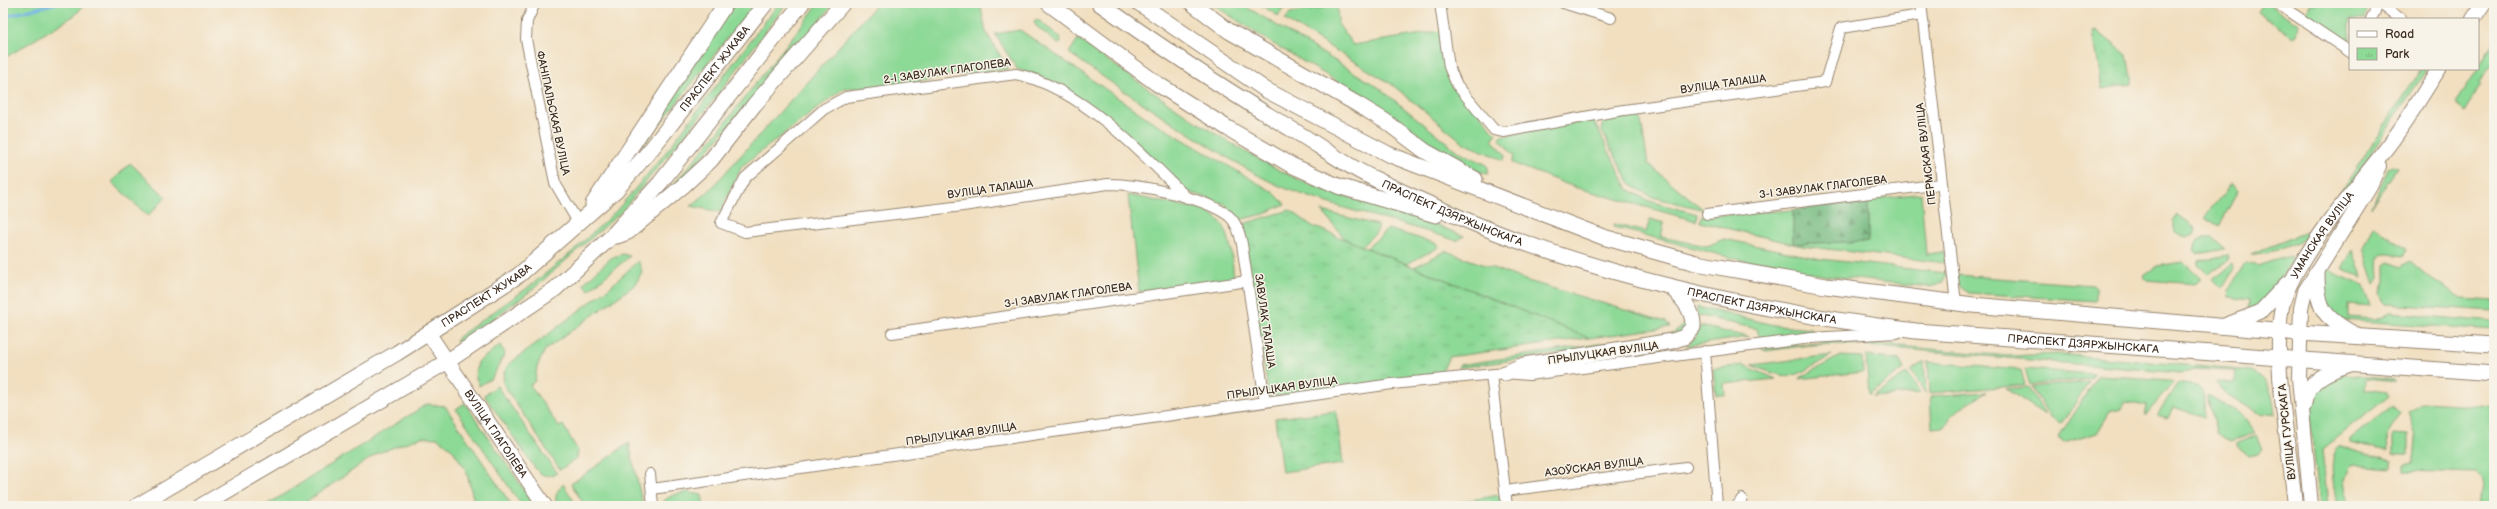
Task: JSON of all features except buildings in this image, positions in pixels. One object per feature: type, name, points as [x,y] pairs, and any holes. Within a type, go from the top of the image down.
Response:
[{"type":"main road","points":[[581,222],[726,3]]},
{"type":"main road","name":"ПРАСПЕКТ ЖУКАВА","points":[[137,506],[429,334],[519,275],[616,190],[652,148],[766,3]]},
{"type":"main road","points":[[201,506],[448,361],[537,303],[610,238],[660,183],[802,3]]},
{"type":"main road","points":[[610,238],[628,232],[711,160],[754,105],[842,3]]},
{"type":"main road","points":[[1048,3],[1131,65],[1193,107],[1305,172],[1338,186],[1498,233]]},
{"type":"main road","name":"ПРАСПЕКТ ДЗЯРЖЫНСКАГА","points":[[1100,3],[1154,42],[1255,108],[1373,178],[1498,233],[1569,258],[1670,286],[1719,299],[1824,319],[1916,331],[2494,374]]},
{"type":"main road","points":[[1139,3],[1179,32],[1266,90],[1388,154],[1603,237],[1696,263],[1826,286],[1956,303],[2280,332],[2494,345]]},
{"type":"main road","points":[[1192,3],[1229,31],[1357,104],[1385,122],[1420,148],[1508,200]]},
{"type":"main road","points":[[2474,18],[2484,3]]},
{"type":"main road","name":"УМАНСКАЯ ВУЛІЦА","points":[[2280,358],[2280,332],[2284,301],[2300,267],[2360,181],[2386,149],[2438,70]]},
{"type":"main road","name":"УМАНСКАЯ ВУЛІЦА","points":[[2299,359],[2299,333],[2302,299],[2368,190],[2386,149]]},
{"type":"main road","points":[[2223,326],[2260,312],[2300,267]]},
{"type":"main road","points":[[2317,272],[2317,294],[2324,312],[2336,324],[2358,336]]},
{"type":"main road","points":[[1498,374],[1524,365],[1672,341],[1684,337],[1693,327],[1692,315],[1682,298],[1670,286]]},
{"type":"main road","name":"ВУЛІЦА ГЛАГОЛЕВА","points":[[429,334],[545,506]]},
{"type":"main road","name":"ВУЛІЦА ГУРСКАГА","points":[[2280,358],[2295,506]]},
{"type":"main road","name":"ВУЛІЦА ГУРСКАГА","points":[[2299,359],[2302,422],[2311,506]]},
{"type":"main road","points":[[2302,422],[2305,397],[2311,385],[2329,371],[2352,364]]},
{"type":"street","name":"ФАНІПАЛЬСКАЯ ВУЛІЦА","points":[[535,3],[527,21],[526,39],[549,160],[560,194],[581,222]]},
{"type":"street","name":"ВУЛІЦА ТАЛАША","points":[[1440,3],[1453,77],[1457,85],[1491,126],[1500,132],[1510,132],[1617,111],[1824,82],[1841,28],[1921,15]]},
{"type":"street","points":[[1563,3],[1579,5],[1611,18]]},
{"type":"street","name":"ПЕРМСКАЯ ВУЛІЦА","points":[[1921,3],[1921,15],[1956,303]]},
{"type":"street","points":[[2277,3],[2349,51]]},
{"type":"street","points":[[2372,18],[2379,3],[2400,18]]},
{"type":"street","name":"2-І ЗАВУЛАК ГЛАГОЛЕВА","points":[[721,223],[745,178],[816,116],[846,97],[1016,74],[1052,85],[1093,114],[1151,161],[1187,198]]},
{"type":"street","name":"ВУЛІЦА ТАЛАША","points":[[721,223],[745,232],[963,206],[1108,184],[1128,184],[1187,198],[1218,209],[1230,217],[1238,229],[1242,244]]},
{"type":"street","name":"3-І ЗАВУЛАК ГЛАГОЛЕВА","points":[[1707,214],[1942,184]]},
{"type":"street","name":"ЗАВУЛАК ТАЛАША","points":[[1242,244],[1265,402]]},
{"type":"street","name":"3-І ЗАВУЛАК ГЛАГОЛЕВА","points":[[892,333],[1248,281]]},
{"type":"street","name":"ПРЫЛУЦКАЯ ВУЛІЦА","points":[[652,489],[1399,383],[1498,374],[1529,375],[1811,338],[1916,331]]},
{"type":"street","points":[[1705,351],[1717,506]]},
{"type":"street","points":[[1498,374],[1507,506]]},
{"type":"street","name":"АЗОЎСКАЯ ВУЛІЦА","points":[[1505,491],[1686,467]]},
{"type":"street","points":[[650,474],[653,506]]},
{"type":"green space","points":[[3,3],[86,3],[75,15],[3,59]]},
{"type":"green space","points":[[734,3],[755,3],[642,147],[639,144]]},
{"type":"green space","points":[[779,3],[787,3],[716,97],[621,212],[532,290],[461,342],[456,342],[458,337],[530,286],[571,253],[617,210],[663,156]]},
{"type":"green space","points":[[819,3],[835,3],[685,177],[662,198],[717,133]]},
{"type":"green space","points":[[878,3],[980,3],[986,32],[1008,69],[944,76],[891,88],[844,88],[742,166],[720,212],[691,206],[708,192]]},
{"type":"green space","points":[[1211,3],[1240,3],[1378,87],[1456,150],[1485,164],[1488,167],[1488,174],[1470,169],[1428,146],[1374,103],[1270,42]]},
{"type":"green space","points":[[1258,3],[1316,3],[1284,8],[1278,16]]},
{"type":"green space","points":[[1324,3],[1337,3],[1338,24],[1353,45],[1441,31],[1446,70],[1496,134],[1492,140],[1506,155],[1503,160],[1464,143],[1390,83],[1285,20],[1290,13],[1322,8]]},
{"type":"green space","points":[[2262,3],[2267,3],[2298,24],[2296,35],[2293,37],[2257,12]]},
{"type":"green space","points":[[2310,3],[2370,3],[2364,18],[2349,18],[2349,39],[2344,39],[2306,16]]},
{"type":"green space","points":[[1038,20],[1060,37],[1061,43],[1058,44],[1036,26],[1034,21]]},
{"type":"green space","points":[[1020,30],[1150,120],[1273,192],[1285,204],[1264,214],[1239,220],[1225,204],[1186,191],[1137,144],[1059,84],[1017,69],[995,34]]},
{"type":"green space","points":[[2096,30],[2127,55],[2132,84],[2102,89],[2093,31]]},
{"type":"green space","points":[[1078,39],[1189,117],[1246,152],[1276,168],[1317,188],[1407,213],[1464,236],[1457,241],[1318,200],[1265,179],[1233,161],[1158,113],[1069,53]]},
{"type":"green space","points":[[2494,40],[2494,62],[2479,83],[2481,85],[2464,112],[2456,102],[2477,70],[2479,70],[2479,67]]},
{"type":"green space","points":[[2420,70],[2426,70],[2320,230],[2306,239],[2277,250],[2259,254],[2251,254],[2317,228]]},
{"type":"green space","points":[[1640,115],[1648,164],[1704,210],[1653,197],[1636,188],[1629,182],[1601,130],[1604,119]]},
{"type":"green space","points":[[1593,120],[1628,189],[1649,201],[1697,214],[1696,221],[1574,187],[1512,163],[1514,156],[1500,139],[1501,136]]},
{"type":"green space","points":[[130,163],[166,197],[148,216],[112,182]]},
{"type":"green space","points":[[2394,166],[2397,168],[2371,207],[2389,167]]},
{"type":"green space","points":[[2232,183],[2238,191],[2219,226],[2204,217]]},
{"type":"green space","points":[[1921,193],[1926,254],[1945,252],[1945,263],[1802,246],[1793,244],[1868,241],[1868,200]]},
{"type":"green space","points":[[1128,195],[1204,210],[1213,215],[1220,222],[1229,239],[1234,279],[1139,292]]},
{"type":"green space","points":[[1868,200],[1868,241],[1793,244],[1793,210]]},
{"type":"green space","points":[[1290,210],[1312,226],[1589,338],[1449,357],[1440,376],[1269,397],[1244,232],[1246,223]]},
{"type":"green space","points":[[1793,210],[1793,244],[1700,222],[1701,216]]},
{"type":"green space","points":[[1322,211],[1377,225],[1378,230],[1362,246],[1345,239]]},
{"type":"green space","points":[[2177,215],[2196,229],[2194,234],[2187,237],[2175,232],[2173,221]]},
{"type":"green space","points":[[1650,219],[1664,223],[1661,237],[1707,246],[1724,239],[1821,259],[1946,273],[1943,283],[1930,287],[1827,276],[1736,259],[1613,227],[1614,224],[1646,232]]},
{"type":"green space","points":[[2373,226],[2407,249],[2403,256],[2388,254],[2381,255],[2378,263],[2379,278],[2375,284],[2363,248]]},
{"type":"green space","points":[[1388,229],[1438,244],[1439,247],[1407,264],[1367,248]]},
{"type":"green space","points":[[2205,237],[2211,237],[2225,249],[2199,254],[2194,252],[2196,242]]},
{"type":"green space","points":[[2353,250],[2363,279],[2342,268]]},
{"type":"green space","points":[[1446,251],[1528,281],[1666,322],[1670,327],[1589,338],[1414,267]]},
{"type":"green space","points":[[622,254],[630,256],[589,290],[583,284],[611,258]]},
{"type":"green space","points":[[2228,255],[2229,260],[2208,274],[2198,265],[2198,261]]},
{"type":"green space","points":[[2289,256],[2293,259],[2265,302],[2249,312],[2250,300],[2229,297],[2228,291],[2245,263],[2258,266]]},
{"type":"green space","points":[[638,261],[642,271],[636,284],[545,350],[537,367],[535,381],[530,385],[559,427],[563,425],[578,451],[577,458],[560,470],[505,387],[503,381],[504,372],[509,364],[609,288]]},
{"type":"green space","points":[[2410,261],[2431,279],[2462,299],[2494,301],[2494,311],[2385,304],[2380,294],[2385,282],[2385,265],[2390,262],[2401,267]]},
{"type":"green space","points":[[2183,262],[2201,279],[2194,284],[2146,280],[2144,275],[2157,266]]},
{"type":"green space","points":[[2233,264],[2234,269],[2224,286],[2221,288],[2212,279]]},
{"type":"green space","points":[[2325,269],[2364,286],[2371,306],[2348,304],[2348,317],[2375,319],[2389,313],[2494,322],[2494,330],[2342,320],[2323,304]]},
{"type":"green space","points":[[1956,275],[2092,285],[2095,288],[2095,301],[1969,293],[1960,287]]},
{"type":"green space","points":[[1697,307],[1779,326],[1811,329],[1813,333],[1811,335],[1760,339],[1757,329],[1697,315]]},
{"type":"green space","points":[[1684,324],[1689,324],[1675,337],[1458,368],[1459,365],[1673,333]]},
{"type":"green space","points":[[1700,326],[1749,337],[1686,346],[1696,337]]},
{"type":"green space","points":[[1843,341],[2008,356],[2058,354],[2251,371],[2257,374],[2266,383],[2272,395],[2275,414],[2261,415],[2225,393],[2215,382],[2236,382],[2235,371],[2195,369],[2181,373],[1844,344],[1809,345],[1765,351],[1761,348]]},
{"type":"green space","points":[[500,345],[505,353],[492,378],[479,386],[475,375],[478,362]]},
{"type":"green space","points":[[1832,355],[1801,373],[1786,376],[1766,371],[1752,365]]},
{"type":"green space","points":[[1840,356],[1862,357],[1863,372],[1798,379]]},
{"type":"green space","points":[[1866,356],[1899,360],[1904,369],[1869,395]]},
{"type":"green space","points":[[1924,361],[1926,394],[1911,371]]},
{"type":"green space","points":[[1928,362],[2021,370],[2025,385],[1930,393]]},
{"type":"green space","points":[[1744,365],[1776,379],[1724,384],[1725,395],[1716,395],[1713,369]]},
{"type":"green space","points":[[2025,369],[2094,374],[2091,379],[2030,385]]},
{"type":"green space","points":[[1907,373],[1920,393],[1873,397]]},
{"type":"green space","points":[[2340,374],[2393,380],[2395,382],[2366,379],[2365,389],[2387,392],[2389,396],[2322,450],[2328,506],[2320,506],[2309,411],[2314,388]]},
{"type":"green space","points":[[2098,375],[2169,380],[2173,383],[2145,416],[2147,406],[2124,402],[2122,410],[2111,410],[2097,433],[2064,443],[2058,438]]},
{"type":"green space","points":[[2089,382],[2061,424],[2051,418],[2031,387]]},
{"type":"green space","points":[[2177,384],[2191,385],[2199,388],[2204,400],[2204,417],[2173,407],[2168,418],[2157,415]]},
{"type":"green space","points":[[497,386],[557,473],[554,475],[548,476],[537,471],[484,395]]},
{"type":"green space","points":[[2028,387],[2046,415],[2006,389]]},
{"type":"green space","points":[[1987,392],[1952,414],[1945,427],[1932,428],[1930,396]]},
{"type":"green space","points":[[2208,395],[2241,414],[2255,433],[2230,442],[2217,433],[2207,397]]},
{"type":"green space","points":[[2422,402],[2494,406],[2494,506],[2476,506],[2483,484],[2480,476],[2476,473],[2405,471],[2405,465],[2414,463],[2416,437],[2408,412]]},
{"type":"green space","points":[[465,403],[535,506],[522,506],[456,409]]},
{"type":"green space","points":[[427,404],[445,406],[512,506],[475,506],[466,470],[452,449],[438,438],[422,437],[378,453],[300,506],[265,506]]},
{"type":"green space","points":[[2392,406],[2400,413],[2387,435],[2388,451],[2350,442],[2350,439]]},
{"type":"green space","points":[[1336,411],[1343,464],[1282,472],[1275,418]]},
{"type":"green space","points":[[2393,434],[2409,435],[2409,454],[2393,454]]},
{"type":"green space","points":[[2257,435],[2263,449],[2258,454],[2249,456],[2235,444]]},
{"type":"green space","points":[[629,443],[643,506],[585,506],[571,484]]},
{"type":"green space","points":[[2342,446],[2391,461],[2391,468],[2354,465],[2349,467],[2344,479],[2348,506],[2337,506],[2332,473],[2334,456],[2337,450]]},
{"type":"green space","points":[[563,484],[577,506],[558,506],[556,494]]},
{"type":"green space","points":[[688,492],[702,495],[704,506],[660,506],[669,497]]},
{"type":"green space","points":[[1499,495],[1501,506],[1438,506]]},
{"type":"waterway","points":[[3,17],[57,3]]}]
